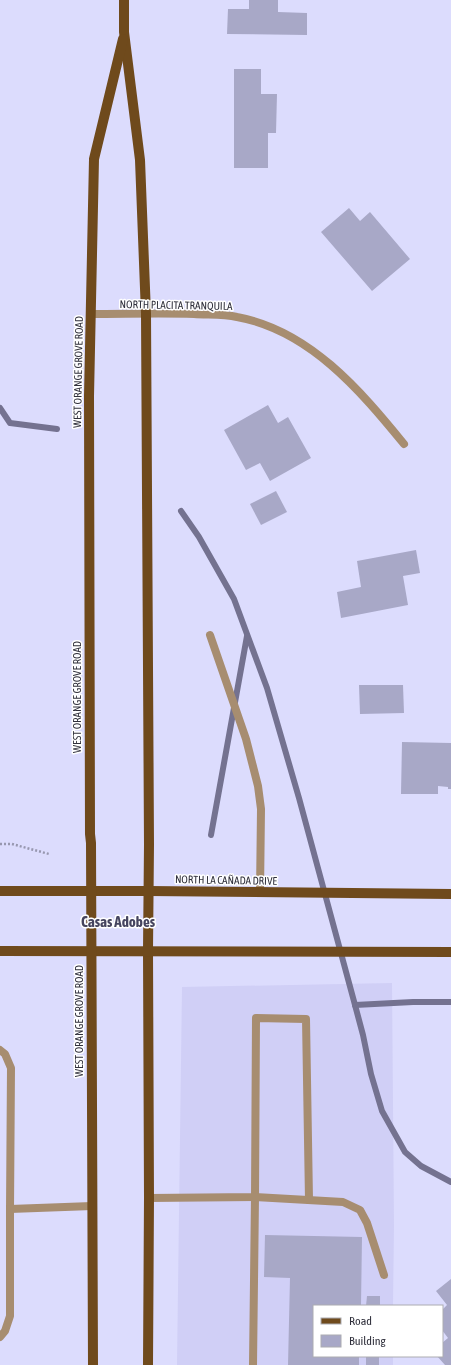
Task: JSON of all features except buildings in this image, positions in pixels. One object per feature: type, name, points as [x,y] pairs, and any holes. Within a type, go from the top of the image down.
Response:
[{"type":"main road","name":"WEST ORANGE GROVE ROAD","points":[[124,0],[124,32],[140,160],[146,314],[149,836],[148,1365]]},
{"type":"main road","name":"WEST ORANGE GROVE ROAD","points":[[93,1365],[88,535],[89,396],[94,159],[124,32]]},
{"type":"main road","name":"NORTH LA CAÑADA DRIVE","points":[[0,892],[148,891],[293,894],[451,894]]},
{"type":"main road","points":[[0,951],[148,950],[451,952]]},
{"type":"street","name":"NORTH PLACITA TRANQUILA","points":[[91,314],[180,313],[235,317],[250,320],[279,330],[322,357],[373,406],[404,444]]},
{"type":"street","points":[[210,635],[246,740],[258,786],[261,809],[260,893]]},
{"type":"street","points":[[253,1365],[256,1018],[306,1019],[309,1200]]},
{"type":"street","points":[[0,1050],[5,1054],[11,1068],[10,1316],[5,1331],[0,1337]]},
{"type":"street","points":[[149,1198],[255,1197],[343,1202],[360,1210],[367,1223],[384,1275]]},
{"type":"street","points":[[10,1209],[92,1206]]},
{"type":"path","points":[[0,844],[12,844],[49,854]]},
{"type":"shaded area","points":[[392,983],[394,1225],[393,1305],[313,1305],[313,1357],[393,1357],[393,1365],[177,1365],[182,987]]},
{"type":"waterway","points":[[0,408],[10,423],[57,429]]},
{"type":"waterway","points":[[181,511],[199,537],[234,599],[267,688],[299,798],[382,1111],[405,1152],[421,1166],[451,1182]]},
{"type":"waterway","points":[[211,835],[247,636]]},
{"type":"waterway","points":[[355,1005],[451,1002]]},
{"type":"district","name":"Casas Adobes","points":[[118,922]]}]
